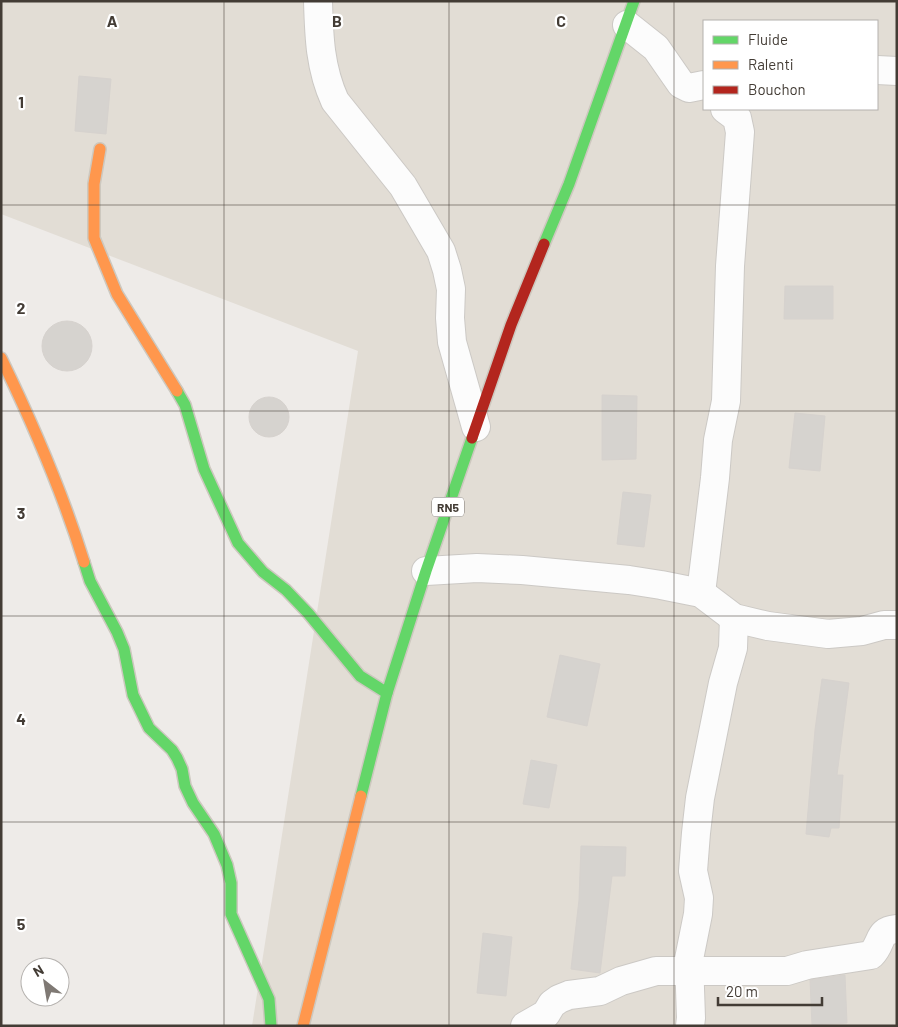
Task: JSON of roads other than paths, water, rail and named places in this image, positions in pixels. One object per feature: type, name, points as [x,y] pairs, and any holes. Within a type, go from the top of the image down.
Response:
[{"type":"main road","name":"RN5","points":[[303,1026],[387,692],[426,571],[511,325],[569,184],[631,13]]},
{"type":"main road","points":[[100,149],[92,209],[94,238],[117,294],[185,404],[204,469],[238,543],[263,572],[286,590],[308,613],[360,676],[387,692]]},
{"type":"main road","points":[[1,358],[27,411],[67,508],[90,581],[124,649],[133,695],[149,728],[172,750],[177,758],[192,803],[214,834],[227,865],[231,883],[231,914],[269,999],[271,1026]]},
{"type":"street","points":[[318,1],[322,65],[335,101],[403,186],[441,251],[448,270],[451,288],[450,318],[452,342],[476,427]]},
{"type":"street","points":[[631,13],[681,84],[699,90]]},
{"type":"street","points":[[878,70],[897,71]]},
{"type":"street","points":[[701,593],[718,440],[726,401],[730,266],[740,132],[736,118],[726,110]]},
{"type":"street","points":[[426,571],[477,568],[629,580],[701,593],[734,618],[768,626],[828,634],[897,625]]},
{"type":"street","points":[[690,1026],[689,959],[698,914],[699,898],[693,871],[700,798],[723,683],[733,648],[734,618]]},
{"type":"street","points":[[525,1026],[546,1014],[552,1004],[559,999],[569,995],[600,991],[621,981],[648,972],[690,970],[787,971],[807,965],[871,955],[876,950],[882,934],[886,930],[897,929]]}]
